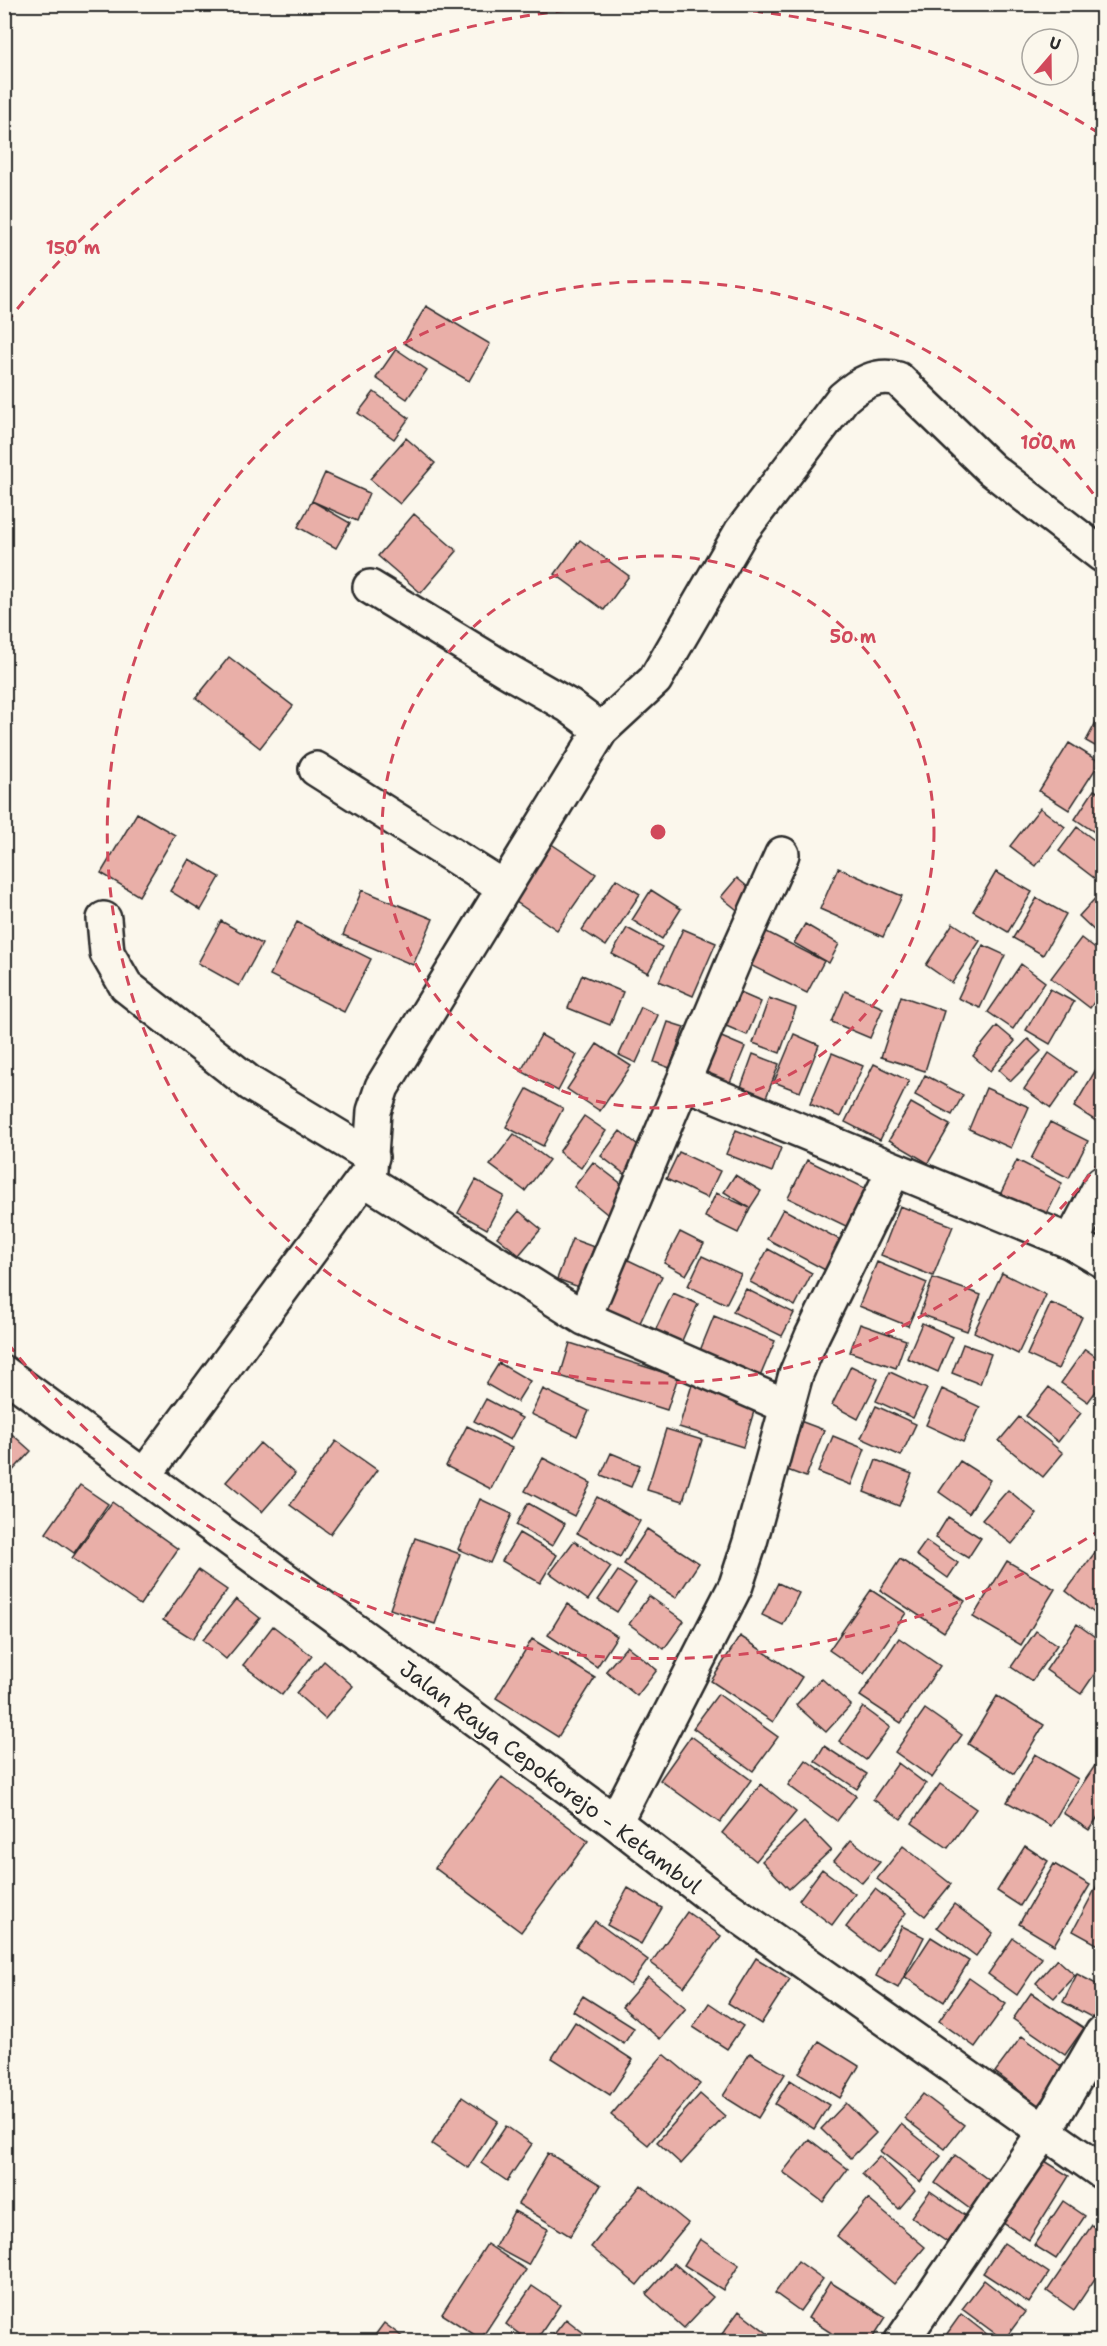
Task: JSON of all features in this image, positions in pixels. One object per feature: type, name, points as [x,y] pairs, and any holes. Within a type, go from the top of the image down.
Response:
[{"type":"street","points":[[144,1476],[368,1168],[374,1111],[382,1086],[602,730],[654,680],[741,532],[843,398],[858,385],[870,380],[892,377],[903,382],[991,469],[1102,555]]},
{"type":"street","points":[[370,587],[569,706],[602,730]]},
{"type":"street","points":[[316,769],[504,888]]},
{"type":"street","points":[[584,1318],[782,854]]},
{"type":"street","points":[[104,919],[107,953],[126,986],[251,1084],[368,1168],[584,1318],[786,1406]]},
{"type":"street","points":[[683,1082],[1071,1242],[1102,1260]]},
{"type":"street","points":[[615,1822],[736,1585],[750,1542],[786,1406],[812,1336],[894,1170]]},
{"type":"street","points":[[1071,1242],[1102,1183]]},
{"type":"street","name":"Jalan Raya Cepokorejo - Ketambul","points":[[4,1373],[615,1822],[705,1892],[1102,2172]]},
{"type":"street","points":[[901,2342],[1045,2131],[1102,2033]]},
{"type":"building","points":[[426,306],[490,344],[469,381],[404,343]]},
{"type":"building","points":[[396,349],[427,370],[407,399],[376,378]]},
{"type":"building","points":[[374,392],[409,418],[394,439],[358,413]]},
{"type":"building","points":[[406,438],[435,463],[400,504],[370,479]]},
{"type":"building","points":[[325,473],[369,493],[357,521],[312,501]]},
{"type":"building","points":[[312,501],[350,523],[336,548],[298,527]]},
{"type":"building","points":[[414,514],[457,551],[421,593],[378,556]]},
{"type":"building","points":[[580,540],[629,576],[604,610],[555,574]]},
{"type":"building","points":[[229,657],[293,706],[260,748],[196,698]]},
{"type":"building","points":[[1102,711],[1102,750],[1086,741]]},
{"type":"building","points":[[1069,743],[1100,762],[1069,810],[1039,791]]},
{"type":"building","points":[[1094,790],[1102,795],[1102,837],[1075,819]]},
{"type":"building","points":[[1040,808],[1065,827],[1036,866],[1010,846]]},
{"type":"building","points":[[137,813],[175,835],[139,896],[101,873]]},
{"type":"building","points":[[1077,827],[1102,846],[1102,884],[1059,851]]},
{"type":"building","points":[[541,837],[596,874],[557,930],[503,893]]},
{"type":"building","points":[[189,859],[220,877],[201,910],[170,891]]},
{"type":"building","points":[[838,868],[902,896],[883,937],[820,909]]},
{"type":"building","points":[[996,872],[1032,892],[1008,932],[973,911]]},
{"type":"building","points":[[737,878],[761,898],[746,917],[721,897]]},
{"type":"building","points":[[616,879],[640,894],[606,946],[582,930]]},
{"type":"building","points":[[362,890],[433,919],[413,965],[343,935]]},
{"type":"building","points":[[651,890],[681,909],[662,939],[632,920]]},
{"type":"building","points":[[1102,891],[1102,938],[1079,916]]},
{"type":"building","points":[[1037,898],[1066,914],[1043,955],[1013,938]]},
{"type":"building","points":[[221,921],[262,944],[239,986],[198,963]]},
{"type":"building","points":[[297,922],[371,959],[344,1012],[270,975]]},
{"type":"building","points":[[953,923],[980,941],[952,983],[926,965]]},
{"type":"building","points":[[805,924],[839,944],[829,963],[794,943]]},
{"type":"building","points":[[627,928],[662,947],[648,973],[612,954]]},
{"type":"building","points":[[683,929],[716,943],[693,996],[659,981]]},
{"type":"building","points":[[761,929],[824,961],[807,993],[744,962]]},
{"type":"building","points":[[1081,938],[1102,954],[1102,991],[1090,1008],[1051,978]]},
{"type":"building","points":[[983,945],[1005,955],[980,1008],[958,998]]},
{"type":"building","points":[[1021,964],[1045,982],[1013,1029],[988,1012]]},
{"type":"building","points":[[582,975],[623,992],[610,1025],[568,1008]]},
{"type":"building","points":[[731,989],[761,1002],[747,1035],[717,1022]]},
{"type":"building","points":[[1050,989],[1074,1002],[1050,1044],[1026,1030]]},
{"type":"building","points":[[845,991],[883,1008],[870,1038],[832,1022]]},
{"type":"building","points":[[901,996],[944,1011],[925,1071],[881,1057]]},
{"type":"building","points":[[769,998],[796,1008],[780,1053],[753,1043]]},
{"type":"building","points":[[641,1007],[658,1015],[636,1063],[619,1055]]},
{"type":"building","points":[[668,1022],[684,1027],[670,1068],[654,1062]]},
{"type":"building","points":[[997,1026],[1015,1041],[990,1071],[973,1056]]},
{"type":"building","points":[[712,1033],[745,1047],[726,1092],[693,1077]]},
{"type":"building","points":[[794,1034],[819,1045],[800,1092],[774,1082]]},
{"type":"building","points":[[541,1035],[577,1055],[558,1091],[521,1071]]},
{"type":"building","points":[[1028,1039],[1041,1051],[1011,1081],[999,1070]]},
{"type":"building","points":[[597,1044],[631,1066],[600,1111],[567,1089]]},
{"type":"building","points":[[832,1053],[863,1066],[840,1117],[810,1104]]},
{"type":"building","points":[[1049,1053],[1076,1072],[1051,1108],[1024,1089]]},
{"type":"building","points":[[753,1054],[779,1064],[762,1108],[737,1098]]},
{"type":"building","points":[[1102,1059],[1102,1125],[1074,1107]]},
{"type":"building","points":[[874,1064],[909,1081],[880,1140],[845,1122]]},
{"type":"building","points":[[925,1075],[963,1095],[952,1115],[915,1095]]},
{"type":"building","points":[[986,1088],[1029,1107],[1011,1148],[969,1129]]},
{"type":"building","points":[[527,1089],[563,1108],[543,1146],[506,1127]]},
{"type":"building","points":[[911,1103],[950,1125],[928,1163],[889,1140]]},
{"type":"building","points":[[584,1116],[606,1131],[581,1168],[559,1152]]},
{"type":"building","points":[[1050,1122],[1088,1141],[1069,1178],[1031,1159]]},
{"type":"building","points":[[736,1130],[781,1148],[772,1172],[726,1154]]},
{"type":"building","points":[[620,1131],[651,1155],[631,1179],[601,1156]]},
{"type":"building","points":[[514,1134],[549,1160],[525,1191],[490,1165]]},
{"type":"building","points":[[679,1152],[720,1171],[707,1198],[666,1179]]},
{"type":"building","points":[[807,1160],[871,1191],[852,1229],[788,1198]]},
{"type":"building","points":[[1017,1160],[1062,1183],[1043,1222],[998,1199]]},
{"type":"building","points":[[593,1162],[632,1192],[612,1218],[574,1187]]},
{"type":"building","points":[[735,1175],[761,1191],[750,1208],[724,1192]]},
{"type":"building","points":[[476,1180],[504,1196],[487,1229],[458,1213]]},
{"type":"building","points":[[716,1193],[750,1208],[738,1233],[705,1217]]},
{"type":"building","points":[[900,1206],[953,1226],[933,1276],[881,1255]]},
{"type":"building","points":[[783,1209],[846,1243],[829,1272],[767,1239]]},
{"type":"building","points":[[519,1211],[541,1229],[519,1255],[497,1237]]},
{"type":"building","points":[[680,1232],[704,1244],[686,1275],[664,1263]]},
{"type":"building","points":[[572,1239],[594,1247],[579,1287],[557,1279]]},
{"type":"building","points":[[768,1249],[812,1273],[795,1306],[750,1282]]},
{"type":"building","points":[[702,1256],[741,1274],[726,1304],[688,1286]]},
{"type":"building","points":[[622,1257],[662,1276],[637,1329],[597,1310]]},
{"type":"building","points":[[877,1262],[927,1283],[908,1326],[859,1306]]},
{"type":"building","points":[[1002,1273],[1046,1295],[1018,1354],[974,1332]]},
{"type":"building","points":[[933,1278],[981,1295],[967,1331],[920,1314]]},
{"type":"building","points":[[746,1289],[794,1313],[782,1336],[733,1312]]},
{"type":"building","points":[[673,1293],[698,1304],[681,1343],[655,1331]]},
{"type":"building","points":[[1051,1303],[1082,1317],[1058,1369],[1027,1355]]},
{"type":"building","points":[[714,1316],[775,1341],[757,1384],[697,1358]]},
{"type":"building","points":[[922,1323],[953,1337],[938,1372],[907,1358]]},
{"type":"building","points":[[860,1324],[906,1340],[896,1368],[850,1352]]},
{"type":"building","points":[[570,1343],[678,1377],[667,1410],[560,1376]]},
{"type":"building","points":[[963,1344],[991,1354],[980,1384],[952,1373]]},
{"type":"building","points":[[1085,1349],[1102,1361],[1102,1383],[1088,1402],[1061,1383]]},
{"type":"building","points":[[499,1363],[530,1381],[517,1402],[486,1384]]},
{"type":"building","points":[[851,1366],[878,1379],[858,1419],[832,1405]]},
{"type":"building","points":[[890,1372],[927,1389],[913,1418],[876,1401]]},
{"type":"building","points":[[695,1375],[759,1395],[743,1447],[679,1427]]},
{"type":"building","points":[[1049,1387],[1081,1413],[1058,1442],[1026,1416]]},
{"type":"building","points":[[543,1389],[589,1411],[577,1436],[531,1414]]},
{"type":"building","points":[[942,1389],[980,1407],[963,1442],[926,1425]]},
{"type":"building","points":[[486,1399],[522,1418],[510,1440],[474,1421]]},
{"type":"building","points":[[876,1406],[916,1424],[901,1456],[861,1438]]},
{"type":"building","points":[[1019,1417],[1063,1453],[1043,1477],[999,1441]]},
{"type":"building","points":[[800,1421],[824,1430],[806,1477],[782,1468]]},
{"type":"building","points":[[467,1426],[512,1448],[491,1489],[446,1466]]},
{"type":"building","points":[[4,1427],[31,1451],[4,1480]]},
{"type":"building","points":[[666,1429],[702,1440],[683,1501],[647,1490]]},
{"type":"building","points":[[833,1436],[865,1449],[851,1485],[818,1472]]},
{"type":"building","points":[[336,1441],[377,1470],[330,1534],[290,1505]]},
{"type":"building","points":[[260,1443],[295,1474],[262,1512],[226,1482]]},
{"type":"building","points":[[611,1453],[640,1465],[631,1487],[601,1475]]},
{"type":"building","points":[[543,1458],[591,1483],[574,1516],[525,1491]]},
{"type":"building","points":[[876,1460],[912,1474],[899,1506],[864,1492]]},
{"type":"building","points":[[960,1461],[990,1480],[969,1513],[939,1492]]},
{"type":"building","points":[[80,1485],[108,1504],[74,1553],[46,1533]]},
{"type":"building","points":[[1008,1490],[1037,1514],[1012,1544],[982,1520]]},
{"type":"building","points":[[597,1497],[640,1521],[620,1557],[577,1533]]},
{"type":"building","points":[[480,1499],[512,1514],[490,1563],[458,1549]]},
{"type":"building","points":[[112,1502],[178,1549],[140,1605],[72,1558]]},
{"type":"building","points":[[528,1503],[565,1524],[552,1546],[516,1525]]},
{"type":"building","points":[[948,1517],[981,1538],[968,1558],[935,1538]]},
{"type":"building","points":[[647,1529],[699,1563],[676,1598],[624,1564]]},
{"type":"building","points":[[519,1533],[557,1555],[540,1583],[502,1561]]},
{"type":"building","points":[[415,1538],[460,1554],[435,1624],[390,1609]]},
{"type":"building","points":[[574,1541],[611,1567],[588,1600],[550,1573]]},
{"type":"building","points":[[926,1541],[958,1563],[948,1578],[916,1555]]},
{"type":"building","points":[[1096,1551],[1102,1556],[1102,1619],[1066,1591]]},
{"type":"building","points":[[900,1559],[965,1601],[944,1632],[880,1590]]},
{"type":"building","points":[[1007,1561],[1055,1589],[1021,1645],[973,1617]]},
{"type":"building","points":[[198,1570],[227,1590],[193,1639],[163,1620]]},
{"type":"building","points":[[618,1571],[636,1583],[617,1612],[598,1600]]},
{"type":"building","points":[[778,1583],[799,1593],[783,1625],[762,1615]]},
{"type":"building","points":[[871,1590],[906,1613],[864,1674],[829,1650]]},
{"type":"building","points":[[649,1596],[684,1621],[664,1649],[629,1624]]},
{"type":"building","points":[[236,1599],[260,1618],[226,1659],[203,1640]]},
{"type":"building","points":[[567,1604],[617,1636],[597,1667],[548,1635]]},
{"type":"building","points":[[1077,1624],[1102,1642],[1102,1663],[1081,1694],[1046,1670]]},
{"type":"building","points":[[273,1626],[312,1656],[282,1695],[243,1665]]},
{"type":"building","points":[[1036,1631],[1057,1645],[1032,1681],[1011,1667]]},
{"type":"building","points":[[740,1636],[802,1677],[773,1722],[711,1681]]},
{"type":"building","points":[[899,1638],[940,1666],[901,1723],[860,1696]]},
{"type":"building","points":[[532,1639],[595,1678],[558,1737],[496,1698]]},
{"type":"building","points":[[627,1646],[657,1670],[637,1696],[606,1671]]},
{"type":"building","points":[[324,1661],[353,1686],[325,1719],[296,1693]]},
{"type":"building","points":[[821,1678],[851,1705],[826,1732],[796,1705]]},
{"type":"building","points":[[718,1694],[778,1737],[753,1771],[693,1728]]},
{"type":"building","points":[[997,1696],[1044,1725],[1014,1774],[968,1744]]},
{"type":"building","points":[[863,1707],[890,1727],[866,1760],[839,1741]]},
{"type":"building","points":[[925,1709],[962,1735],[932,1778],[895,1752]]},
{"type":"building","points":[[691,1736],[751,1780],[720,1823],[660,1780]]},
{"type":"building","points":[[824,1746],[867,1774],[857,1789],[815,1761]]},
{"type":"building","points":[[1035,1754],[1078,1779],[1051,1826],[1007,1802]]},
{"type":"building","points":[[806,1760],[856,1796],[837,1821],[788,1785]]},
{"type":"building","points":[[1098,1761],[1102,1764],[1102,1811],[1089,1830],[1063,1813]]},
{"type":"building","points":[[898,1763],[926,1784],[901,1819],[873,1799]]},
{"type":"building","points":[[502,1777],[588,1841],[521,1932],[435,1868]]},
{"type":"building","points":[[761,1784],[796,1812],[756,1861],[722,1833]]},
{"type":"building","points":[[940,1784],[976,1809],[948,1848],[912,1823]]},
{"type":"building","points":[[804,1822],[831,1850],[789,1889],[762,1861]]},
{"type":"building","points":[[851,1840],[880,1862],[862,1883],[834,1861]]},
{"type":"building","points":[[903,1846],[951,1884],[925,1916],[877,1879]]},
{"type":"building","points":[[1025,1846],[1048,1861],[1020,1906],[997,1891]]},
{"type":"building","points":[[1054,1864],[1090,1885],[1054,1945],[1019,1924]]},
{"type":"building","points":[[822,1869],[855,1894],[832,1925],[799,1900]]},
{"type":"building","points":[[1102,1876],[1102,1947],[1073,1931]]},
{"type":"building","points":[[628,1888],[662,1908],[641,1944],[607,1925]]},
{"type":"building","points":[[875,1889],[906,1913],[877,1951],[846,1927]]},
{"type":"building","points":[[954,1904],[993,1933],[976,1956],[937,1927]]},
{"type":"building","points":[[687,1912],[721,1936],[684,1987],[651,1963]]},
{"type":"building","points":[[595,1921],[648,1960],[630,1985],[576,1946]]},
{"type":"building","points":[[902,1926],[924,1937],[898,1988],[876,1976]]},
{"type":"building","points":[[931,1937],[969,1961],[944,2002],[905,1977]]},
{"type":"building","points":[[1013,1938],[1042,1958],[1017,1995],[988,1974]]},
{"type":"building","points":[[756,1958],[790,1979],[761,2024],[728,2003]]},
{"type":"building","points":[[1057,1959],[1075,1975],[1054,1998],[1036,1983]]},
{"type":"building","points":[[1077,1974],[1102,1987],[1102,1999],[1093,2018],[1063,2002]]},
{"type":"building","points":[[648,1977],[686,2008],[660,2039],[622,2007]]},
{"type":"building","points":[[969,1978],[1006,2004],[975,2047],[939,2021]]},
{"type":"building","points":[[1031,1993],[1084,2028],[1065,2055],[1013,2019]]},
{"type":"building","points":[[583,1996],[634,2028],[624,2044],[573,2011]]},
{"type":"building","points":[[709,2003],[743,2026],[727,2049],[693,2027]]},
{"type":"building","points":[[575,2022],[633,2060],[610,2095],[552,2058]]},
{"type":"building","points":[[1022,2036],[1065,2069],[1038,2105],[995,2072]]},
{"type":"building","points":[[819,2041],[859,2066],[840,2098],[799,2073]]},
{"type":"building","points":[[750,2053],[785,2074],[758,2118],[723,2096]]},
{"type":"building","points":[[664,2054],[700,2084],[648,2145],[611,2115]]},
{"type":"building","points":[[790,2080],[829,2105],[814,2129],[775,2104]]},
{"type":"building","points":[[700,2094],[725,2116],[681,2164],[657,2142]]},
{"type":"building","points":[[923,2094],[964,2125],[945,2149],[904,2118]]},
{"type":"building","points":[[462,2097],[498,2121],[468,2168],[432,2144]]},
{"type":"building","points":[[846,2103],[876,2133],[851,2158],[821,2129]]},
{"type":"building","points":[[901,2124],[941,2156],[920,2182],[880,2151]]},
{"type":"building","points":[[506,2126],[532,2144],[507,2181],[481,2163]]},
{"type":"building","points":[[809,2139],[848,2169],[823,2202],[783,2172]]},
{"type":"building","points":[[548,2153],[601,2185],[570,2236],[518,2204]]},
{"type":"building","points":[[955,2155],[990,2181],[970,2209],[935,2183]]},
{"type":"building","points":[[879,2156],[915,2190],[899,2209],[862,2174]]},
{"type":"building","points":[[1040,2158],[1069,2176],[1029,2240],[1000,2221]]},
{"type":"building","points":[[641,2185],[688,2223],[637,2285],[591,2247]]},
{"type":"building","points":[[930,2191],[966,2216],[947,2242],[911,2217]]},
{"type":"building","points":[[868,2199],[925,2247],[894,2284],[837,2236]]},
{"type":"building","points":[[1063,2201],[1085,2216],[1056,2259],[1034,2245]]},
{"type":"building","points":[[514,2211],[548,2229],[528,2265],[495,2247]]},
{"type":"building","points":[[1092,2225],[1102,2232],[1102,2268],[1074,2310],[1047,2291]]},
{"type":"building","points":[[700,2239],[739,2265],[723,2290],[684,2265]]},
{"type":"building","points":[[1004,2243],[1049,2273],[1029,2303],[983,2273]]},
{"type":"building","points":[[487,2244],[526,2270],[481,2339],[442,2314]]},
{"type":"building","points":[[798,2261],[823,2279],[800,2311],[775,2293]]},
{"type":"building","points":[[674,2263],[713,2297],[684,2328],[646,2294]]},
{"type":"building","points":[[984,2280],[1025,2312],[1004,2340],[962,2309]]},
{"type":"building","points":[[830,2282],[886,2317],[870,2342],[845,2342],[808,2318]]},
{"type":"building","points":[[532,2286],[560,2305],[535,2342],[530,2342],[506,2324]]},
{"type":"building","points":[[739,2311],[779,2342],[716,2342]]},
{"type":"building","points":[[961,2314],[997,2342],[941,2342]]},
{"type":"building","points":[[566,2319],[595,2342],[548,2342]]},
{"type":"building","points":[[384,2323],[409,2342],[370,2342]]}]
